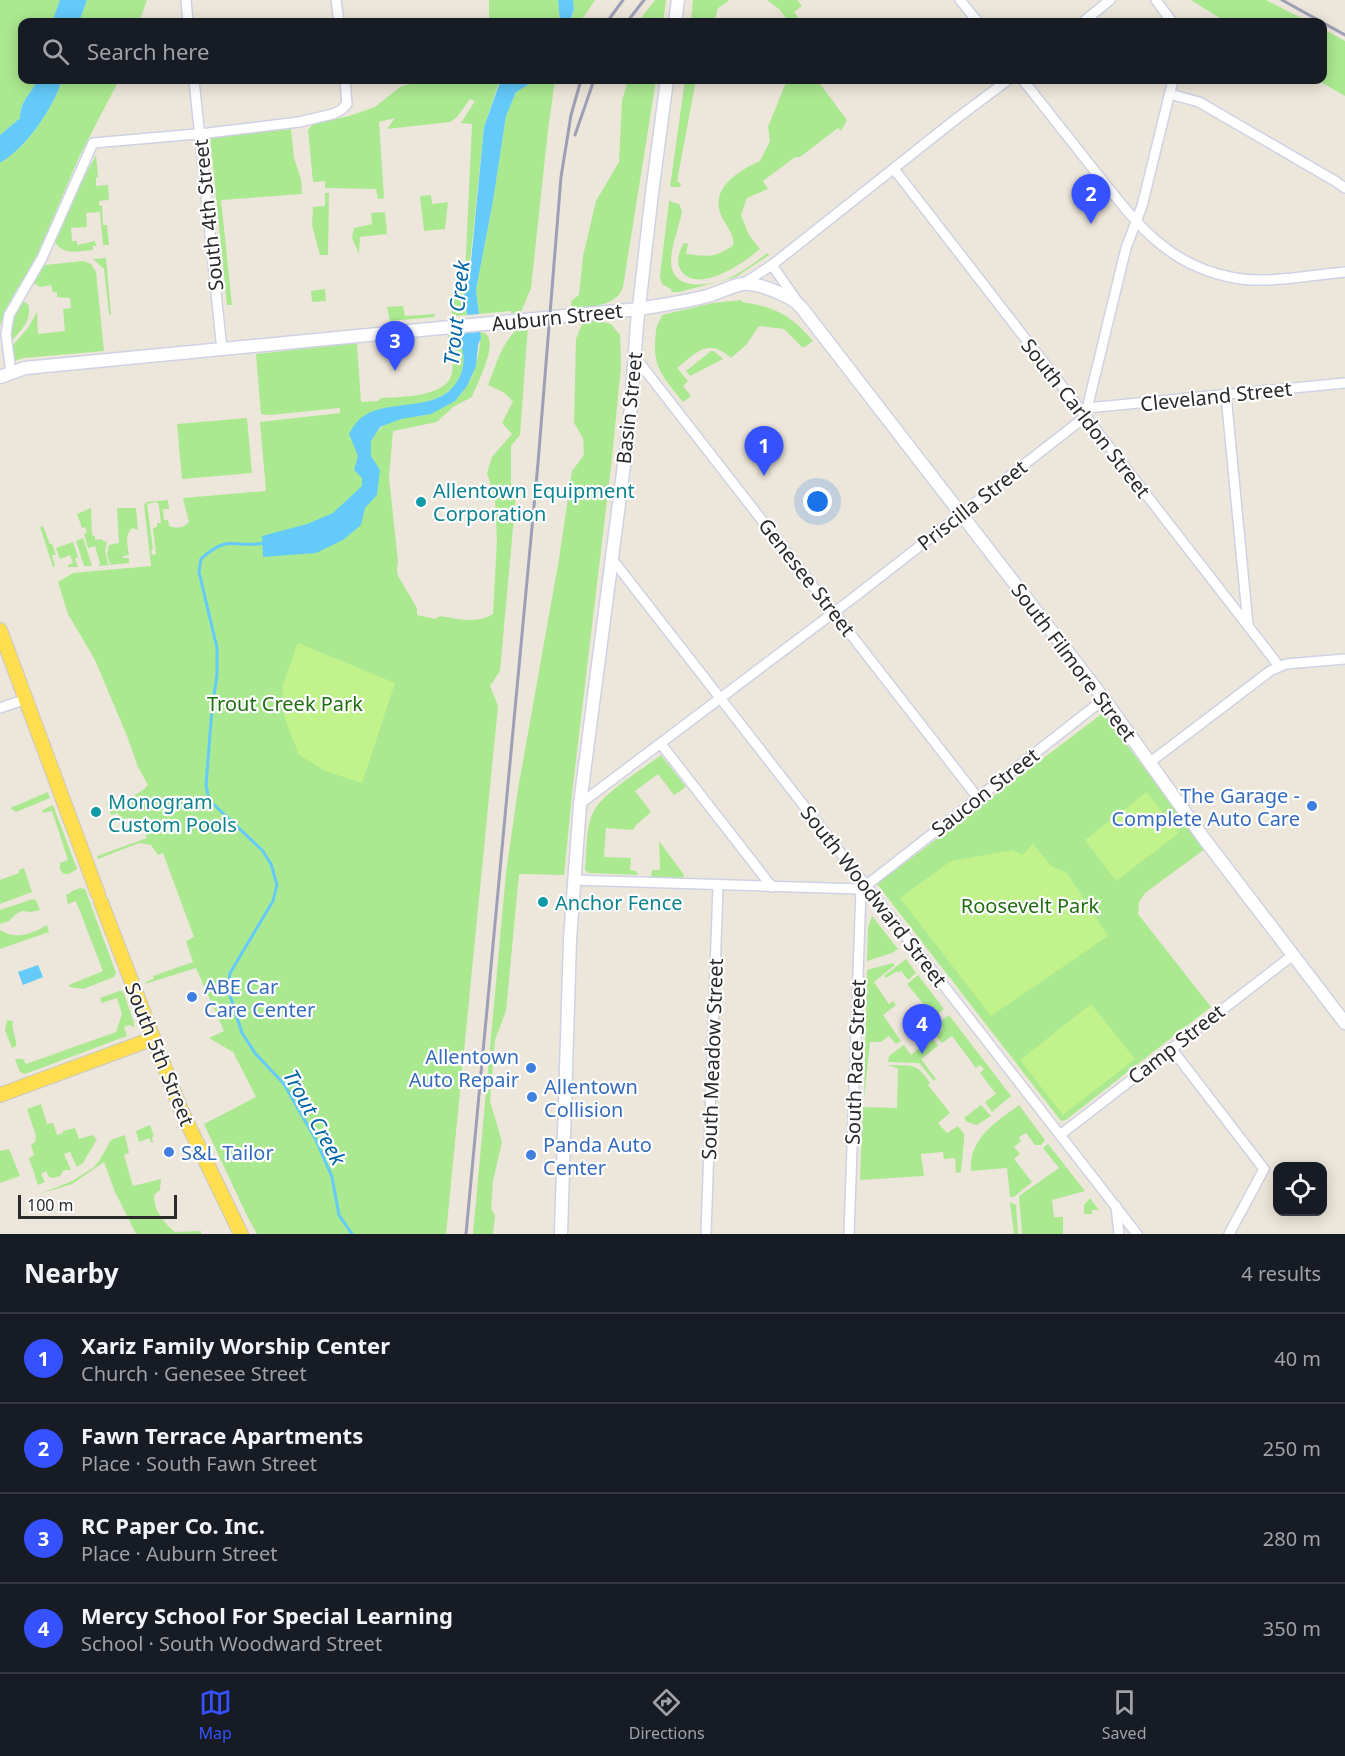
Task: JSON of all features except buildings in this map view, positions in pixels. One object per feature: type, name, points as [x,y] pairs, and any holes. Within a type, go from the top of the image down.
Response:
[{"type":"main road","name":"South 5th Street","points":[[0,630],[152,1038],[181,1110],[241,1234]]},
{"type":"main road","points":[[0,1095],[152,1038]]},
{"type":"street","points":[[186,0],[188,18]]},
{"type":"street","points":[[336,0],[338,18]]},
{"type":"street","points":[[676,18],[678,0]]},
{"type":"street","points":[[960,0],[975,18]]},
{"type":"street","points":[[1088,18],[1110,0]]},
{"type":"street","points":[[1156,0],[1169,18]]},
{"type":"street","name":"South 4th Street","points":[[194,84],[222,350]]},
{"type":"street","points":[[5,375],[9,315],[42,258],[93,143],[200,134],[299,122],[341,110],[347,104],[346,84]]},
{"type":"street","name":"Basin Street","points":[[574,880],[580,804],[630,419],[639,309],[667,84]]},
{"type":"street","name":"Auburn Street","points":[[5,375],[25,368],[639,309],[707,296],[743,284],[772,265],[1003,84]]},
{"type":"street","points":[[1026,84],[1136,222],[1160,246],[1178,258],[1214,274],[1253,280],[1345,272]]},
{"type":"street","points":[[1086,412],[1126,248],[1142,206],[1172,84]]},
{"type":"street","points":[[1170,94],[1199,102],[1345,188]]},
{"type":"street","name":"South Carldon Street","points":[[894,169],[1086,412],[1279,666]]},
{"type":"street","name":"South Filmore Street","points":[[772,265],[798,303],[1104,699],[1204,840],[1345,1023]]},
{"type":"street","name":"South Filmore Street","points":[[743,284],[764,287],[798,303]]},
{"type":"street","name":"Genesee Street","points":[[635,357],[978,798]]},
{"type":"street","name":"Cleveland Street","points":[[1086,412],[1345,383]]},
{"type":"street","points":[[1226,395],[1248,626]]},
{"type":"street","name":"Priscilla Street","points":[[580,804],[961,514],[1086,412]]},
{"type":"street","name":"South Woodward Street","points":[[612,559],[863,887],[1137,1234]]},
{"type":"street","points":[[1149,763],[1279,666],[1345,659]]},
{"type":"street","points":[[0,708],[26,699]]},
{"type":"street","name":"Saucon Street","points":[[863,887],[1104,699]]},
{"type":"street","points":[[661,744],[772,886]]},
{"type":"street","points":[[561,1234],[574,880],[863,887]]},
{"type":"street","name":"South Meadow Street","points":[[706,1234],[718,885]]},
{"type":"street","name":"South Race Street","points":[[849,1234],[863,887]]},
{"type":"street","name":"Camp Street","points":[[1060,1135],[1293,955]]},
{"type":"street","points":[[1171,1048],[1264,1169],[1229,1234]]},
{"type":"street","points":[[1116,1206],[1119,1234]]},
{"type":"green space","points":[[0,0],[60,0],[53,18],[18,18],[18,84],[35,84],[24,102],[20,118],[0,135]]},
{"type":"green space","points":[[87,0],[147,0],[140,18],[80,18]]},
{"type":"green space","points":[[489,0],[558,0],[560,18],[489,18]]},
{"type":"green space","points":[[573,0],[595,0],[583,18],[572,18]]},
{"type":"green space","points":[[655,0],[666,0],[664,18],[641,18]]},
{"type":"green space","points":[[693,0],[729,1],[718,8],[715,18],[691,18]]},
{"type":"green space","points":[[767,0],[797,0],[802,6],[794,12],[798,18],[786,18]]},
{"type":"green space","points":[[1191,0],[1266,0],[1301,18],[1220,18]]},
{"type":"green space","points":[[1327,31],[1345,41],[1345,96],[1324,84],[1327,84]]},
{"type":"green space","points":[[61,84],[117,84],[80,155],[35,260],[14,294],[0,325],[0,163],[29,138]]},
{"type":"green space","points":[[409,84],[498,84],[484,127],[469,272],[464,296],[467,315],[452,316],[451,298],[465,276],[472,124],[461,123],[475,101],[470,99],[457,117],[450,122],[387,129],[395,118],[379,122],[384,198],[378,199],[376,189],[325,188],[325,181],[313,182],[308,130],[313,124],[349,116],[375,107],[400,87]]},
{"type":"green space","points":[[529,84],[554,84],[531,288],[521,312],[479,314],[476,290],[506,116],[516,92]]},
{"type":"green space","points":[[627,84],[655,84],[623,287],[615,299],[602,305],[572,308],[571,301],[579,295],[583,256],[596,201],[619,162],[622,101]]},
{"type":"green space","points":[[684,84],[695,84],[677,181],[681,184],[680,187],[670,187]]},
{"type":"green space","points":[[785,84],[820,84],[847,120],[841,131],[838,128],[763,181],[768,189],[747,198],[741,215],[749,235],[760,249],[722,274],[700,280],[690,278],[682,272],[678,262],[683,244],[688,243],[686,254],[705,256],[716,255],[733,245],[731,233],[721,215],[719,197],[735,175],[760,161],[770,141],[768,127]]},
{"type":"green space","points":[[291,129],[294,158],[301,179],[302,194],[221,200],[232,305],[227,305],[210,137]]},
{"type":"green space","points":[[96,155],[98,177],[96,186],[108,185],[109,200],[99,201],[99,205],[102,206],[103,225],[107,225],[109,245],[103,245],[100,212],[86,213],[87,227],[71,228],[72,241],[77,241],[77,245],[95,241],[96,246],[93,246],[93,250],[67,251],[55,242],[69,206]]},
{"type":"green space","points":[[325,193],[329,193],[328,255],[320,255],[312,225],[313,207],[325,206]]},
{"type":"green space","points":[[431,195],[432,204],[448,202],[445,229],[424,231],[420,196]]},
{"type":"green space","points":[[669,201],[679,204],[682,211],[671,262],[673,272],[679,279],[687,283],[708,284],[729,278],[768,253],[769,255],[736,277],[679,292],[671,292],[672,290],[662,284],[660,276]]},
{"type":"green space","points":[[385,212],[387,234],[360,237],[359,254],[352,238],[354,228],[372,224],[371,213]]},
{"type":"green space","points":[[106,258],[111,315],[109,314],[104,269],[93,259]]},
{"type":"green space","points":[[83,261],[91,264],[96,272],[104,351],[24,358],[14,361],[11,347],[28,328],[37,312],[38,334],[65,331],[63,309],[71,308],[70,298],[57,297],[57,292],[53,292],[51,285],[40,287],[32,282],[41,267]]},
{"type":"green space","points":[[325,289],[326,301],[312,302],[311,291]]},
{"type":"green space","points":[[742,300],[742,302],[782,314],[813,341],[803,348],[784,329],[759,326],[746,345],[731,358],[716,349],[703,349],[677,368],[688,381],[683,386],[691,396],[683,402],[664,378],[655,354],[656,329],[662,315],[713,303]]},
{"type":"green space","points":[[22,301],[28,304],[28,319],[12,340],[12,320]]},
{"type":"green space","points":[[403,306],[405,316],[435,314],[434,317],[390,321],[387,307]]},
{"type":"green space","points":[[595,320],[611,324],[620,335],[621,366],[564,875],[519,874],[506,1011],[495,1040],[490,1101],[502,1142],[493,1181],[491,1209],[495,1215],[493,1234],[473,1234],[506,873],[572,471],[584,455],[583,438],[574,423],[576,339],[583,321]]},
{"type":"green space","name":"Trout Creek Park","points":[[528,326],[520,435],[511,446],[511,483],[516,495],[500,671],[490,686],[498,706],[446,1234],[257,1234],[204,1124],[256,1097],[233,1052],[209,1038],[224,1031],[196,968],[145,984],[154,979],[153,976],[193,962],[186,941],[194,937],[163,853],[158,855],[151,845],[139,843],[98,859],[97,856],[147,838],[141,821],[133,818],[108,824],[120,817],[118,813],[111,815],[106,802],[129,798],[148,785],[138,767],[95,660],[68,614],[58,582],[73,573],[151,566],[144,505],[147,502],[168,500],[169,509],[163,509],[164,520],[168,520],[169,526],[178,528],[189,522],[183,498],[266,491],[260,422],[340,413],[340,408],[261,414],[256,354],[357,343],[361,402],[378,401],[381,398],[422,394],[442,387],[452,373],[448,335],[457,334],[464,359],[463,370],[454,386],[445,394],[422,403],[370,413],[370,502],[380,470],[371,454],[375,434],[391,422],[431,413],[465,388],[475,367],[480,332],[487,335],[490,341],[489,350],[472,397],[453,407],[437,422],[393,431],[389,478],[398,576],[417,608],[417,615],[435,619],[440,616],[474,620],[493,614],[497,540],[495,500],[487,473],[492,457],[512,434],[502,423],[513,401],[503,392],[488,385],[502,349],[513,333]],"holes":[[[157,502],[161,523],[157,523],[157,527],[153,528],[156,554],[152,555],[147,504]]]},
{"type":"green space","points":[[711,351],[723,359],[690,376],[686,371]]},
{"type":"green space","points":[[247,418],[252,473],[182,479],[177,424]]},
{"type":"green space","points":[[91,508],[92,535],[95,536],[95,540],[102,539],[107,542],[105,551],[108,564],[112,563],[109,562],[107,554],[109,545],[119,543],[117,508],[136,508],[138,530],[132,528],[128,534],[129,555],[123,556],[123,558],[129,558],[129,563],[99,566],[95,546],[88,548],[84,534],[87,532],[85,527],[82,528],[77,514]]},
{"type":"green space","points":[[43,526],[56,555],[52,555],[55,566],[53,567],[40,527]]},
{"type":"green space","points":[[83,538],[92,566],[84,566],[76,541]]},
{"type":"green space","points":[[73,542],[78,557],[75,559],[78,567],[68,567],[73,563],[70,555],[60,559],[56,548]]},
{"type":"green space","points":[[298,643],[395,683],[362,783],[325,771],[299,755],[285,719],[282,687]]},
{"type":"green space","name":"Roosevelt Park","points":[[1103,713],[1205,849],[1145,893],[1139,902],[1138,914],[1211,1007],[1066,1120],[1061,1121],[877,884]]},
{"type":"green space","points":[[661,755],[686,787],[674,795],[658,774],[635,791],[651,812],[633,830],[606,828],[604,857],[631,858],[630,870],[636,871],[638,875],[589,873],[585,870],[587,833],[590,819],[597,806],[613,790]]},
{"type":"green space","points":[[48,792],[50,798],[16,812],[10,808]]},
{"type":"green space","points":[[1147,792],[1179,833],[1116,881],[1085,840]]},
{"type":"green space","points":[[53,805],[77,869],[69,874],[64,874],[60,870],[60,863],[68,860],[52,811],[42,813],[43,810]]},
{"type":"green space","points":[[659,841],[684,875],[683,879],[651,878],[652,870],[660,870]]},
{"type":"green space","points":[[1033,844],[1051,866],[1067,873],[1108,936],[991,1016],[900,898],[951,861],[1012,850],[1022,855]]},
{"type":"green space","points":[[24,868],[32,892],[0,904],[0,880],[19,873],[19,870]]},
{"type":"green space","points":[[80,888],[85,889],[116,973],[114,977],[83,989],[69,985],[103,971],[76,901],[68,904],[66,894]]},
{"type":"green space","points":[[36,900],[40,910],[22,911],[9,921],[0,924],[0,910]]},
{"type":"green space","points":[[872,916],[898,949],[867,961],[868,928]]},
{"type":"green space","points":[[47,925],[49,932],[0,949],[0,930],[12,935],[24,935]]},
{"type":"green space","points":[[906,959],[916,973],[908,980],[901,971],[886,978],[884,976]]},
{"type":"green space","points":[[893,963],[895,965],[874,982],[889,1004],[893,1001],[896,1005],[883,1015],[901,1041],[896,1044],[889,1036],[881,1042],[870,1042],[864,1100],[867,970]]},
{"type":"green space","points":[[918,975],[944,1009],[934,1017],[907,984]]},
{"type":"green space","points":[[123,991],[134,1023],[134,1027],[130,1025],[124,1027],[127,1036],[25,1074],[20,1072],[15,1059],[23,1059],[26,1064],[116,1032],[122,1014],[117,998],[102,1003],[100,998]]},
{"type":"green space","points":[[1091,1004],[1135,1059],[1063,1115],[1020,1060]]},
{"type":"green space","points":[[949,1015],[1011,1096],[992,1112],[985,1102],[996,1094],[980,1073],[984,1069],[980,1065],[976,1068],[952,1036],[942,1043],[936,1036],[943,1029],[938,1023]]},
{"type":"green space","points":[[7,1020],[13,1021],[16,1046],[12,1048],[5,1030]]},
{"type":"green space","points":[[932,1038],[938,1046],[921,1059],[936,1079],[934,1081],[919,1063],[888,1062],[889,1056],[904,1045],[911,1055]]},
{"type":"green space","points":[[888,1065],[913,1066],[921,1071],[930,1083],[928,1085],[950,1113],[938,1123],[947,1133],[958,1126],[964,1134],[961,1172],[956,1173],[955,1158],[944,1159],[943,1152],[921,1154],[924,1176],[860,1180],[863,1107],[897,1108],[898,1069]]},
{"type":"green space","points":[[41,1104],[47,1124],[53,1123],[57,1135],[75,1128],[79,1139],[92,1135],[97,1139],[83,1163],[77,1167],[70,1152],[64,1154],[71,1170],[64,1170],[60,1176],[53,1178],[49,1177],[46,1171],[41,1174],[45,1182],[38,1185],[29,1158],[34,1155],[31,1145],[35,1142],[36,1136],[27,1109]]},
{"type":"green space","points":[[981,1105],[991,1116],[977,1125],[967,1122],[964,1118]]},
{"type":"green space","points":[[1019,1105],[1045,1140],[1041,1145],[1035,1145],[1026,1133],[1019,1137],[1021,1141],[1014,1147],[1020,1154],[1014,1159],[1032,1182],[1014,1197],[1010,1197],[1007,1168],[971,1171],[972,1159],[974,1149],[985,1132]]},
{"type":"green space","points":[[150,1125],[154,1136],[152,1137],[153,1142],[149,1138],[139,1142],[136,1131]]},
{"type":"green space","points":[[125,1135],[129,1153],[124,1155],[133,1186],[161,1179],[160,1190],[154,1195],[157,1211],[163,1220],[175,1232],[201,1231],[201,1234],[136,1234],[115,1192],[104,1162],[72,1184],[40,1194],[72,1181],[93,1168],[111,1140]]},
{"type":"green space","points":[[1048,1144],[1085,1191],[1052,1200],[1054,1217],[1063,1217],[1063,1234],[1022,1234],[1019,1196],[1059,1168],[1043,1148]]},
{"type":"green space","points":[[9,1149],[20,1176],[0,1183],[0,1151]]},
{"type":"green space","points":[[1090,1198],[1099,1210],[1092,1210],[1092,1214],[1084,1214],[1084,1205]]},
{"type":"green space","points":[[1010,1202],[1016,1205],[1018,1234],[1014,1234]]},
{"type":"water","points":[[60,0],[87,0],[80,18],[53,18]]},
{"type":"water","points":[[558,0],[573,0],[574,9],[571,18],[560,18]]},
{"type":"water","points":[[35,84],[61,84],[45,115],[29,138],[0,163],[0,135],[20,118],[24,102]]},
{"type":"water","points":[[499,84],[529,84],[516,92],[506,116],[476,290],[479,314],[467,315],[464,296],[470,272],[484,127]]},
{"type":"water","points":[[480,332],[476,366],[467,386],[455,401],[431,414],[401,419],[380,427],[371,441],[371,456],[380,470],[377,495],[365,508],[361,525],[343,540],[316,553],[263,557],[262,536],[307,524],[333,513],[362,486],[362,478],[354,470],[358,456],[349,434],[359,420],[379,409],[419,403],[443,395],[453,387],[463,369],[463,354],[457,334]]},
{"type":"water","points":[[38,965],[43,977],[23,985],[18,972]]},
{"type":"waterway","name":"Trout Creek","points":[[264,543],[218,546],[201,559],[199,572],[217,648],[217,675],[206,785],[209,800],[262,850],[271,864],[277,885],[273,901],[230,973],[228,989],[242,1033],[255,1053],[284,1084],[316,1140],[332,1177],[339,1215],[352,1234]]},
{"type":"railway","points":[[610,18],[623,0]]},
{"type":"railway","points":[[630,18],[644,0]]},
{"type":"railway","points":[[1282,0],[1314,18]]},
{"type":"railway","points":[[1327,25],[1345,35]]},
{"type":"railway","points":[[466,1234],[538,463],[561,177],[571,115],[580,84]]},
{"type":"railway","points":[[575,135],[593,84]]},
{"type":"place","name":"Fawn Terrace Apartments","points":[[1091,224]]},
{"type":"place","name":"RC Paper Co. Inc.","points":[[395,371]]},
{"type":"place","name":"Xariz Family Worship Center","points":[[764,476]]},
{"type":"place","name":"Allentown Equipment Corporation","points":[[421,502]]},
{"type":"place","name":"The Garage - Complete Auto Care","points":[[1312,806]]},
{"type":"place","name":"Monogram Custom Pools","points":[[96,812]]},
{"type":"place","name":"Anchor Fence","points":[[543,902]]},
{"type":"place","name":"ABE Car Care Center","points":[[192,997]]},
{"type":"place","name":"Mercy School For Special Learning","points":[[922,1054]]},
{"type":"place","name":"Allentown Auto Repair","points":[[531,1068]]},
{"type":"place","name":"Allentown Collision","points":[[532,1097]]},
{"type":"place","name":"S&L Tailor","points":[[169,1152]]},
{"type":"place","name":"Panda Auto Center","points":[[531,1155]]}]
